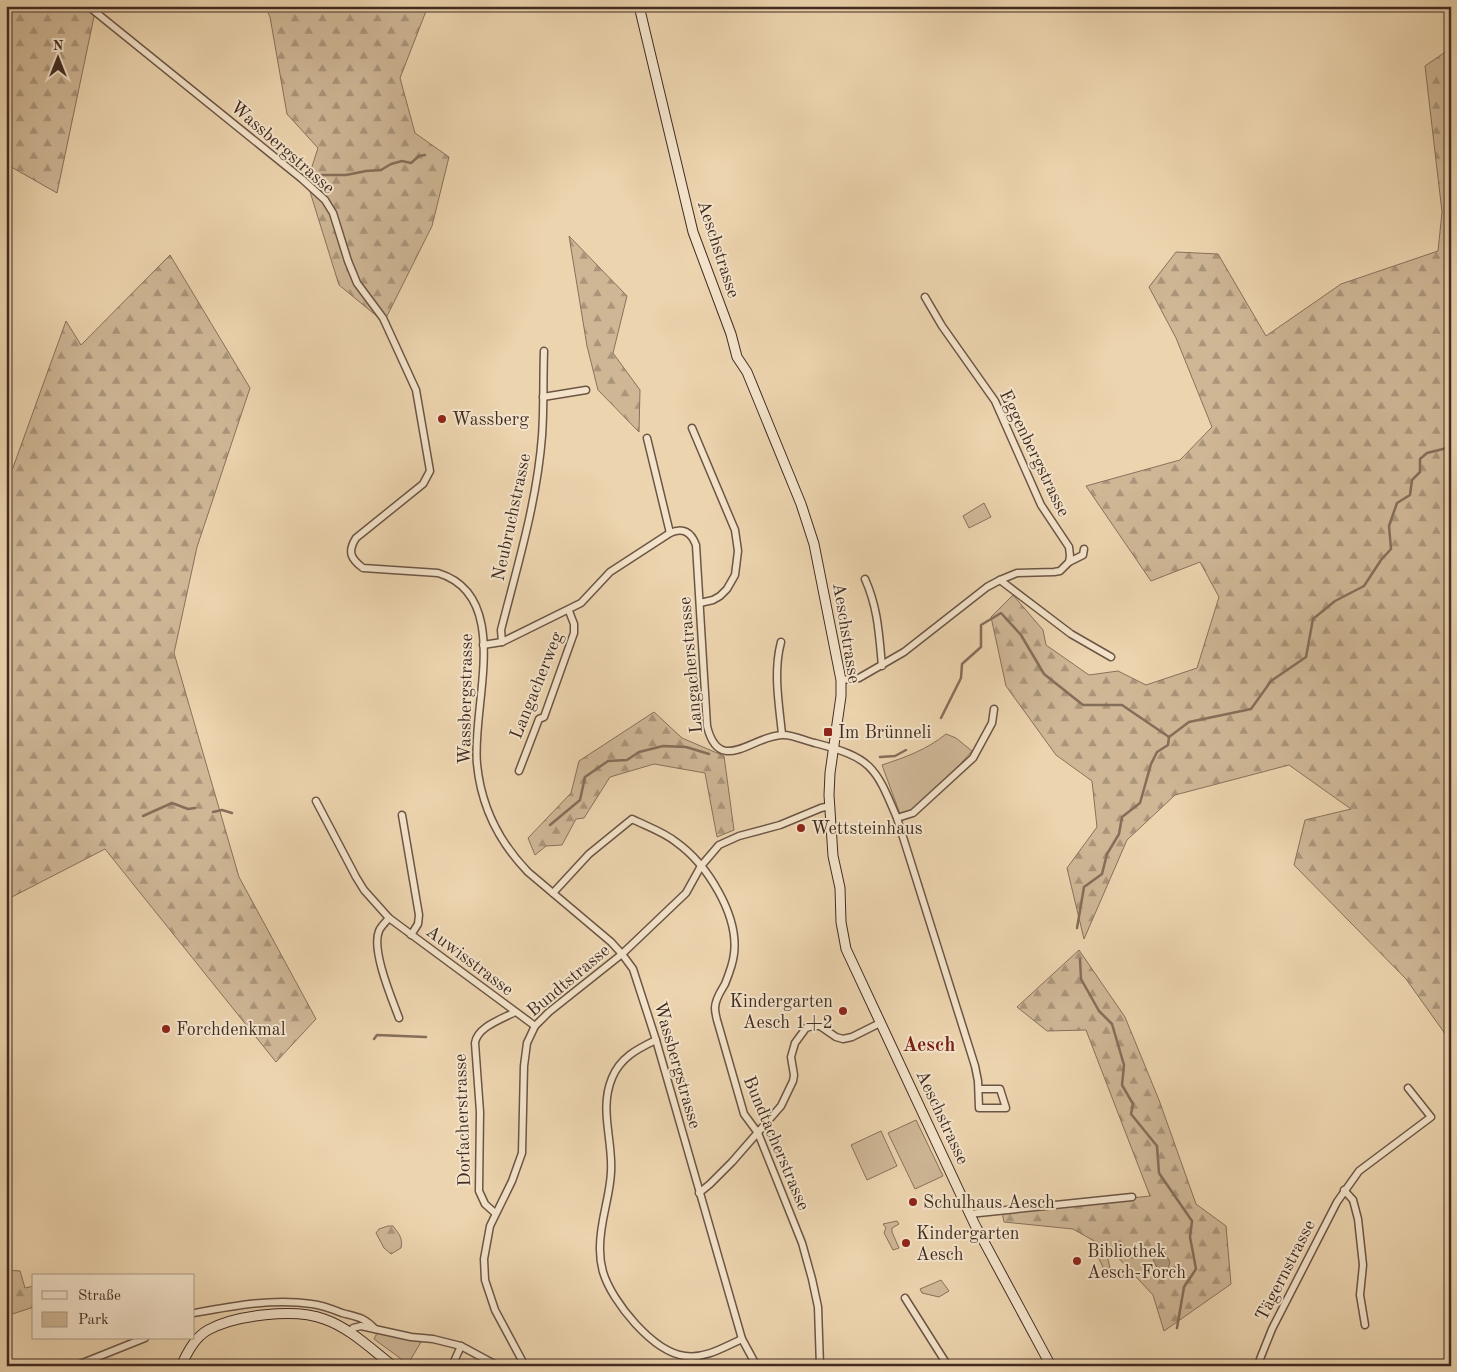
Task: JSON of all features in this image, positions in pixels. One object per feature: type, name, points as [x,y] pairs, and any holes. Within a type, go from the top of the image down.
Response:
[{"type":"main road","name":"Aeschstrasse","points":[[639,6],[693,232],[731,334],[737,357],[747,372],[801,504],[819,563],[841,680],[829,784],[832,856],[840,888],[842,933],[846,948],[969,1214],[1051,1366]]},
{"type":"main road","points":[[195,1338],[207,1330],[232,1321],[273,1314],[298,1313],[330,1322],[352,1334],[393,1366]]},
{"type":"main road","points":[[181,1366],[194,1340]]},
{"type":"street","name":"Wassbergstrasse","points":[[88,6],[325,200],[333,213],[348,261],[357,282],[383,318],[416,390],[430,471],[423,484],[356,538],[351,546],[351,554],[355,562],[363,568],[438,573],[459,582],[469,592],[480,613],[483,645],[476,762],[484,803],[502,840],[516,859],[592,925],[622,954],[633,969],[656,1040],[742,1339],[755,1363],[761,1366]]},
{"type":"street","name":"Eggenbergstrasse","points":[[925,297],[942,326],[995,401],[1040,505],[1069,547],[1069,562]]},
{"type":"street","name":"Neubruchstrasse","points":[[502,642],[501,630],[533,497],[542,436],[544,352]]},
{"type":"street","points":[[543,397],[586,390]]},
{"type":"street","points":[[692,428],[735,530],[738,551],[735,576],[727,589],[713,600],[700,603]]},
{"type":"street","points":[[483,645],[502,642],[569,611],[587,598],[610,572],[670,533],[647,438]]},
{"type":"street","name":"Langacherstrasse","points":[[670,533],[677,530],[685,530],[693,536],[696,545],[706,726],[710,739],[720,749],[734,751],[782,734]]},
{"type":"street","points":[[841,680],[859,678],[882,666],[904,652],[988,587],[1000,580],[1016,573],[1060,571],[1069,562],[1083,555],[1084,549]]},
{"type":"street","points":[[865,579],[872,594],[878,618],[882,666]]},
{"type":"street","points":[[1000,580],[1071,634],[1111,657]]},
{"type":"street","name":"Langacherweg","points":[[519,771],[539,719],[544,717],[574,633],[574,624],[569,611]]},
{"type":"street","points":[[781,642],[777,656],[782,734],[857,757],[875,772],[882,782],[897,818],[975,1066],[979,1089],[979,1108],[1006,1108],[1000,1089],[979,1089]]},
{"type":"street","points":[[897,818],[913,813],[973,758],[992,723],[994,709]]},
{"type":"street","name":"Auwisstrasse","points":[[316,801],[356,877],[369,896],[389,918],[534,1026]]},
{"type":"street","name":"Bundtstrasse","points":[[525,1366],[502,1324],[485,1280],[484,1259],[490,1226],[512,1181],[522,1153],[525,1059],[527,1044],[534,1026],[622,954],[686,893],[701,866],[719,845],[739,836],[830,806]]},
{"type":"street","points":[[402,815],[420,915],[418,924],[411,935]]},
{"type":"street","name":"Bundtacherstrasse","points":[[553,893],[589,854],[632,819],[676,841],[701,866],[717,890],[732,925],[734,953],[731,968],[715,1008],[744,1114],[758,1133],[799,1234],[812,1279],[818,1314],[820,1366]]},
{"type":"street","points":[[389,918],[379,931],[377,946],[386,983],[399,1018]]},
{"type":"street","name":"Dorfacherstrasse","points":[[495,1213],[485,1204],[479,1191],[480,1112],[475,1043],[477,1034],[482,1030],[515,1012]]},
{"type":"street","points":[[699,1193],[727,1168],[781,1106],[794,1081],[791,1057],[795,1043],[806,1028],[820,1026],[836,1037],[843,1039],[852,1037],[880,1023]]},
{"type":"street","points":[[656,1040],[637,1048],[625,1057],[612,1076],[608,1089],[606,1114],[611,1146],[611,1172],[600,1238],[603,1273],[618,1301],[634,1321],[668,1352],[686,1356],[706,1355],[742,1339]]},
{"type":"street","name":"Tägernstrasse","points":[[1258,1366],[1272,1329],[1336,1202],[1344,1190],[1359,1171],[1431,1117],[1408,1088]]},
{"type":"street","points":[[1344,1190],[1353,1200],[1358,1219],[1363,1265],[1360,1295],[1365,1325]]},
{"type":"street","points":[[969,1214],[1132,1197]]},
{"type":"street","points":[[905,1298],[948,1366]]},
{"type":"street","points":[[195,1313],[279,1301],[298,1302],[313,1304],[368,1321],[375,1329]]},
{"type":"street","points":[[352,1334],[353,1328],[357,1326],[448,1343],[461,1346],[498,1366]]},
{"type":"street","points":[[75,1366],[140,1340]]},
{"type":"street","points":[[452,1366],[461,1346]]},
{"type":"green space","points":[[6,6],[89,6],[95,12],[57,193],[6,164]]},
{"type":"green space","points":[[265,6],[428,6],[400,78],[415,133],[449,157],[432,226],[384,322],[339,285],[307,182],[318,148],[287,114],[270,17]]},
{"type":"green space","points":[[1451,48],[1451,1042],[1406,979],[1294,865],[1305,820],[1351,809],[1289,765],[1175,795],[1127,840],[1084,939],[1067,868],[1097,827],[1092,781],[1056,755],[1006,686],[991,617],[1013,595],[1043,630],[1046,645],[1089,675],[1118,671],[1146,685],[1197,668],[1219,597],[1200,562],[1151,581],[1086,486],[1180,460],[1212,427],[1176,338],[1149,287],[1176,252],[1218,254],[1266,336],[1341,284],[1438,251],[1442,212],[1425,66]]},
{"type":"green space","points":[[569,236],[627,296],[613,353],[640,390],[639,432],[598,390],[587,346]]},
{"type":"green space","points":[[170,255],[250,388],[197,547],[174,653],[239,877],[316,1019],[276,1062],[105,849],[6,900],[6,487],[66,321],[81,345]]},
{"type":"green space","points":[[984,503],[991,517],[969,528],[963,516]]},
{"type":"green space","points":[[654,712],[682,738],[724,756],[734,830],[717,837],[705,773],[654,764],[610,777],[584,818],[576,819],[562,845],[546,846],[535,855],[528,838],[571,793],[579,761]]},
{"type":"green space","points":[[946,734],[956,738],[972,751],[915,811],[900,814],[882,765],[923,749]]},
{"type":"green space","points":[[1079,950],[1125,1017],[1159,1100],[1196,1204],[1226,1226],[1231,1284],[1164,1331],[1153,1295],[1112,1251],[1073,1229],[1004,1222],[1002,1212],[1150,1196],[1086,1030],[1047,1031],[1017,1007]]},
{"type":"green space","points":[[916,1120],[943,1176],[915,1189],[888,1133]]},
{"type":"green space","points":[[881,1131],[897,1166],[867,1180],[851,1145]]},
{"type":"green space","points":[[897,1221],[899,1224],[892,1228],[892,1232],[899,1248],[893,1250],[884,1233],[886,1228],[883,1224]]},
{"type":"green space","points":[[393,1226],[401,1239],[401,1248],[391,1254],[384,1248],[376,1233],[379,1229]]},
{"type":"green space","points":[[1105,1246],[1110,1268],[1105,1271],[1095,1251]]},
{"type":"green space","points":[[6,1270],[20,1271],[25,1288],[32,1286],[32,1308],[6,1316]]},
{"type":"green space","points":[[941,1280],[949,1291],[939,1297],[922,1293],[920,1289]]},
{"type":"green space","points":[[377,1333],[421,1342],[408,1364],[374,1339]]},
{"type":"shaded area","points":[[1156,1249],[1165,1253],[1170,1262],[1167,1272],[1159,1272],[1150,1253]]},
{"type":"waterway","points":[[346,7],[355,9],[358,6]]},
{"type":"waterway","points":[[316,175],[346,175],[381,170],[391,164],[402,161],[411,163],[419,156],[425,155]]},
{"type":"waterway","points":[[1077,928],[1084,887],[1102,874],[1107,854],[1119,834],[1122,817],[1140,803],[1151,764],[1157,752],[1168,745],[1169,737],[1189,722],[1251,709],[1271,681],[1306,657],[1313,619],[1335,601],[1364,586],[1381,560],[1391,549],[1389,526],[1397,503],[1410,495],[1412,480],[1420,472],[1420,459],[1427,453],[1451,447]]},
{"type":"waterway","points":[[941,718],[961,678],[962,664],[981,647],[981,625],[1001,613],[1021,635],[1044,674],[1083,705],[1122,705],[1169,737]]},
{"type":"waterway","points":[[550,825],[580,800],[585,777],[608,761],[627,760],[639,752],[663,746],[686,747],[709,754]]},
{"type":"waterway","points":[[880,757],[895,756],[906,750]]},
{"type":"waterway","points":[[143,816],[172,803],[188,809],[195,808]]},
{"type":"waterway","points":[[213,812],[222,810],[232,813]]},
{"type":"waterway","points":[[1080,959],[1081,979],[1099,1011],[1112,1024],[1124,1065],[1122,1085],[1133,1104],[1131,1114],[1157,1146],[1159,1173],[1192,1221],[1190,1237],[1196,1269],[1184,1287],[1177,1328]]},
{"type":"waterway","points":[[374,1039],[377,1035],[426,1037]]},
{"type":"place","name":"Wassberg","points":[[442,419]]},
{"type":"place","name":"Im Brünneli","points":[[828,732]]},
{"type":"place","name":"Wettsteinhaus","points":[[801,828]]},
{"type":"place","name":"Kindergarten Aesch 1+2","points":[[843,1011]]},
{"type":"place","name":"Forchdenkmal","points":[[166,1029]]},
{"type":"place","name":"Schulhaus Aesch","points":[[913,1202]]},
{"type":"place","name":"Kindergarten Aesch","points":[[906,1243]]},
{"type":"place","name":"Bibliothek Aesch-Forch","points":[[1077,1261]]},
{"type":"district","name":"Aesch","points":[[929,1044]]}]
